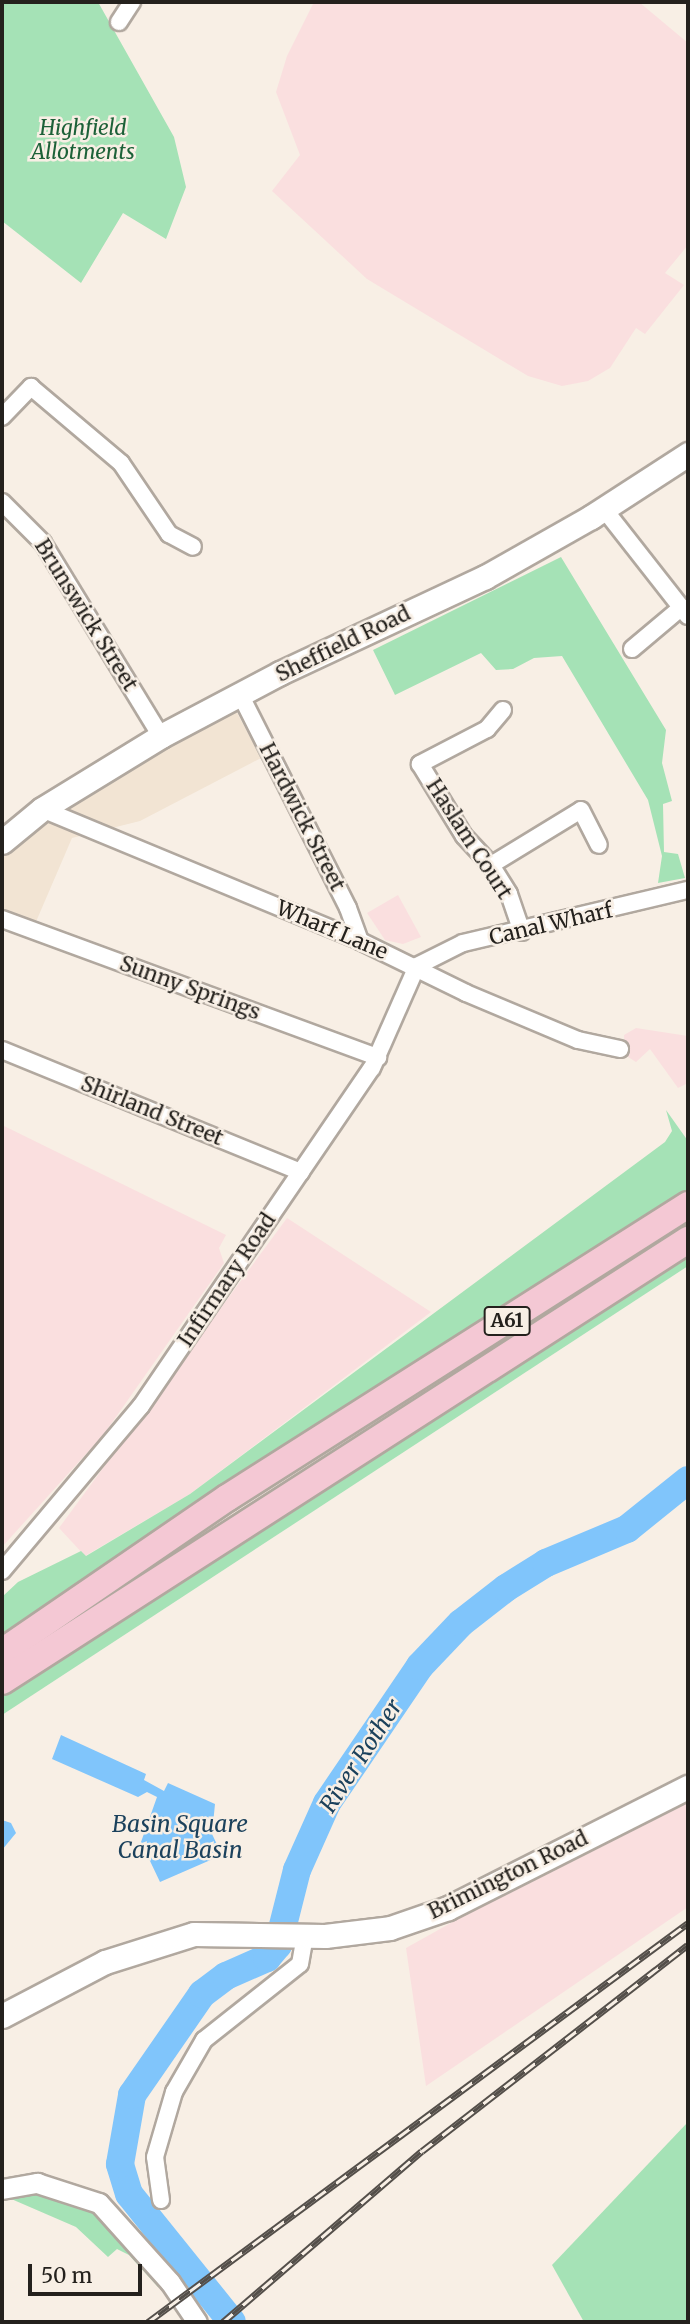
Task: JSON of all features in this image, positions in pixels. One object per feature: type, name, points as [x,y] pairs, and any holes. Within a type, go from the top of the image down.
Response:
[{"type":"highway","name":"A61","points":[[2,1652],[228,1498],[688,1205]]},
{"type":"highway","name":"A61","points":[[2,1681],[688,1240]]},
{"type":"main road","name":"Sheffield Road","points":[[3,840],[43,809],[161,736],[485,577],[604,509],[688,454]]},
{"type":"main road","name":"Brimington Road","points":[[2,2016],[139,1948],[194,1934],[305,1937],[390,1928],[448,1908],[688,1787]]},
{"type":"street","points":[[119,22],[132,2]]},
{"type":"street","points":[[2,417],[31,387],[121,463],[169,534],[193,547]]},
{"type":"street","name":"Brunswick Street","points":[[2,502],[43,543],[161,736]]},
{"type":"street","points":[[604,509],[685,611],[632,649]]},
{"type":"street","name":"Hardwick Street","points":[[240,696],[360,941]]},
{"type":"street","name":"Haslam Court","points":[[502,710],[487,729],[420,764],[464,836],[491,865],[509,894],[522,932]]},
{"type":"street","name":"Wharf Lane","points":[[43,809],[360,941],[466,993],[578,1040],[620,1049]]},
{"type":"street","points":[[491,865],[581,810],[599,845]]},
{"type":"street","name":"Canal Wharf","points":[[417,967],[463,943],[522,932],[688,890]]},
{"type":"street","name":"Sunny Springs","points":[[2,919],[379,1058]]},
{"type":"street","name":"Infirmary Road","points":[[2,1571],[142,1406],[379,1058],[417,967]]},
{"type":"street","name":"Shirland Street","points":[[2,1050],[301,1172]]},
{"type":"street","points":[[161,2200],[155,2157],[174,2092],[204,2039],[300,1964],[305,1937]]},
{"type":"street","points":[[2,2189],[37,2183],[99,2203],[170,2282],[197,2322]]},
{"type":"shaded area","points":[[314,2],[639,2],[688,43],[688,245],[665,273],[684,285],[645,334],[636,328],[610,368],[588,381],[562,386],[528,376],[367,279],[272,191],[300,155],[276,92],[287,56]]},
{"type":"shaded area","points":[[229,709],[236,711],[261,758],[140,821],[72,838],[35,924],[2,912],[2,851],[35,823]]},
{"type":"shaded area","points":[[398,895],[421,937],[403,944],[385,940],[367,913]]},
{"type":"shaded area","points":[[636,1028],[688,1036],[688,1083],[678,1088],[650,1049],[636,1062],[625,1055],[624,1035]]},
{"type":"shaded area","points":[[2,1125],[226,1235],[219,1248],[224,1263],[104,1434],[2,1547]]},
{"type":"shaded area","points":[[287,1218],[431,1312],[190,1494],[85,1556],[59,1528]]},
{"type":"shaded area","points":[[688,1800],[688,1907],[426,2086],[406,1948],[571,1856]]},
{"type":"green space","name":"Highfield Allotments","points":[[2,2],[98,2],[174,137],[186,187],[166,239],[123,213],[81,283],[2,221]]},
{"type":"green space","points":[[561,557],[666,730],[662,763],[672,801],[663,804],[664,852],[678,854],[685,878],[658,883],[662,856],[648,800],[562,656],[534,658],[513,669],[496,670],[481,653],[395,695],[373,650]]},
{"type":"green space","points":[[666,1110],[688,1141],[688,1195],[452,1339],[348,1414],[2,1639],[2,1597],[18,1582],[81,1551],[86,1556],[190,1494],[665,1142],[672,1131]]},
{"type":"green space","points":[[688,1257],[688,1266],[2,1715],[2,1690]]},
{"type":"green space","points":[[688,2122],[688,2322],[584,2322],[552,2265]]},
{"type":"green space","points":[[8,2191],[44,2192],[81,2202],[101,2218],[162,2285],[158,2287],[129,2255],[117,2249],[108,2257],[76,2227],[9,2198]]},
{"type":"water","name":"Basin Square Canal Basin","points":[[61,1735],[146,1774],[144,1780],[164,1791],[168,1783],[215,1804],[212,1834],[222,1855],[160,1882],[141,1842],[157,1797],[147,1792],[138,1797],[52,1759]]},
{"type":"water","points":[[2,1820],[11,1823],[16,1833],[2,1850]]},
{"type":"waterway","name":"River Rother","points":[[232,2322],[129,2194],[120,2164],[132,2095],[202,1994],[226,1976],[267,1958],[278,1945],[297,1870],[327,1803],[420,1666],[461,1623],[506,1588],[546,1563],[627,1529],[688,1480]]},
{"type":"railway","points":[[148,2322],[688,1923]]},
{"type":"railway","points":[[223,2322],[422,2151],[688,1945]]}]
